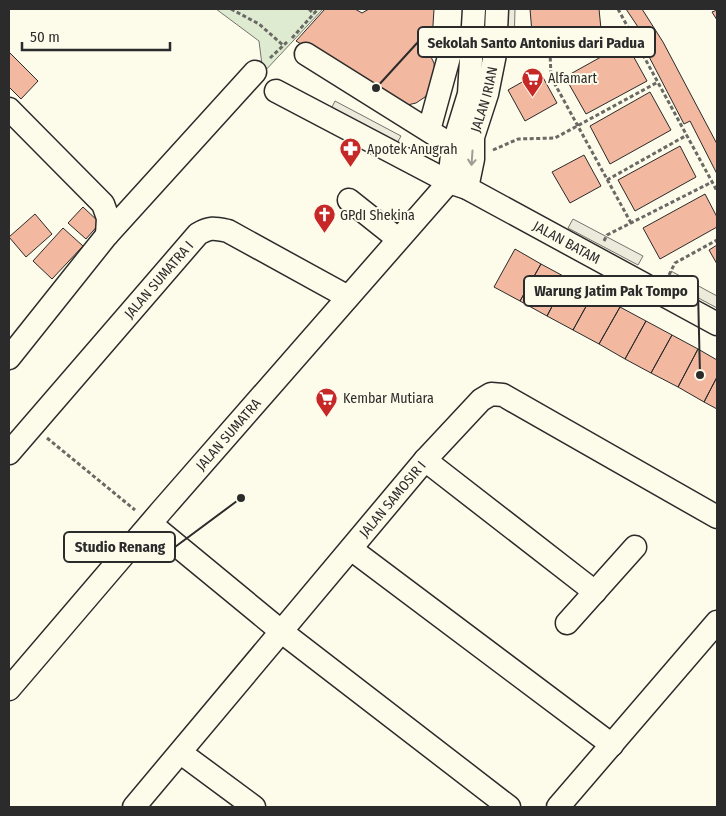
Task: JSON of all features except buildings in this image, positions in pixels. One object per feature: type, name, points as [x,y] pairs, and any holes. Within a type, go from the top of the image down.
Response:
[{"type":"street","name":"JALAN IRIAN","points":[[458,185],[453,146],[469,94],[474,9]]},
{"type":"street","name":"JALAN IRIAN","points":[[458,185],[473,159],[473,137],[487,94],[495,54],[497,9]]},
{"type":"street","points":[[428,130],[452,46]]},
{"type":"street","points":[[306,54],[453,146]]},
{"type":"street","points":[[9,358],[107,235],[255,72]]},
{"type":"street","name":"JALAN BATAM","points":[[276,91],[458,185],[717,324]]},
{"type":"street","points":[[9,109],[103,204],[108,218],[107,235]]},
{"type":"street","name":"JALAN SUMATRA","points":[[9,689],[398,239],[458,185]]},
{"type":"street","points":[[349,200],[398,239]]},
{"type":"street","name":"JALAN SUMATRA I","points":[[9,453],[198,234],[206,230],[214,228],[228,232],[348,297]]},
{"type":"street","name":"JALAN SAMOSIR I","points":[[134,807],[425,460],[481,400],[491,394],[503,395],[717,517]]},
{"type":"street","points":[[425,460],[595,592]]},
{"type":"street","points":[[151,524],[282,632],[509,807]]},
{"type":"street","points":[[567,623],[635,547]]},
{"type":"street","points":[[351,549],[612,745]]},
{"type":"street","points":[[558,807],[717,622]]},
{"type":"street","points":[[181,753],[254,807]]},
{"type":"path","points":[[231,9],[259,24],[284,46],[318,9]]},
{"type":"path","points":[[309,9],[314,14]]},
{"type":"path","points":[[618,9],[717,191]]},
{"type":"path","points":[[495,54],[600,50],[632,34]]},
{"type":"path","points":[[550,51],[551,77],[631,223]]},
{"type":"path","points":[[473,159],[518,139],[555,138],[658,82]]},
{"type":"path","points":[[607,180],[687,136]]},
{"type":"path","points":[[594,258],[607,235],[712,182]]},
{"type":"path","points":[[659,292],[676,263],[717,240]]},
{"type":"path","points":[[32,426],[151,524]]},
{"type":"green space","points":[[216,9],[323,9],[263,73],[259,41]]},
{"type":"shaded area","points":[[504,9],[515,9],[514,48],[503,48]]},
{"type":"shaded area","points":[[335,101],[401,136],[395,147],[329,113]]},
{"type":"shaded area","points":[[573,219],[643,256],[638,265],[568,228]]},
{"type":"shaded area","points":[[671,271],[717,296],[717,308],[667,281]]},
{"type":"place","name":"Sekolah Santo Antonius dari Padua","points":[[376,88]]},
{"type":"place","name":"Alfamart","points":[[532,97]]},
{"type":"place","name":"Apotek Anugrah","points":[[351,168]]},
{"type":"place","name":"GPdI Shekina","points":[[324,234]]},
{"type":"place","name":"Warung Jatim Pak Tompo","points":[[700,375]]},
{"type":"place","name":"Kembar Mutiara","points":[[327,417]]},
{"type":"place","name":"Studio Renang","points":[[241,498]]}]
